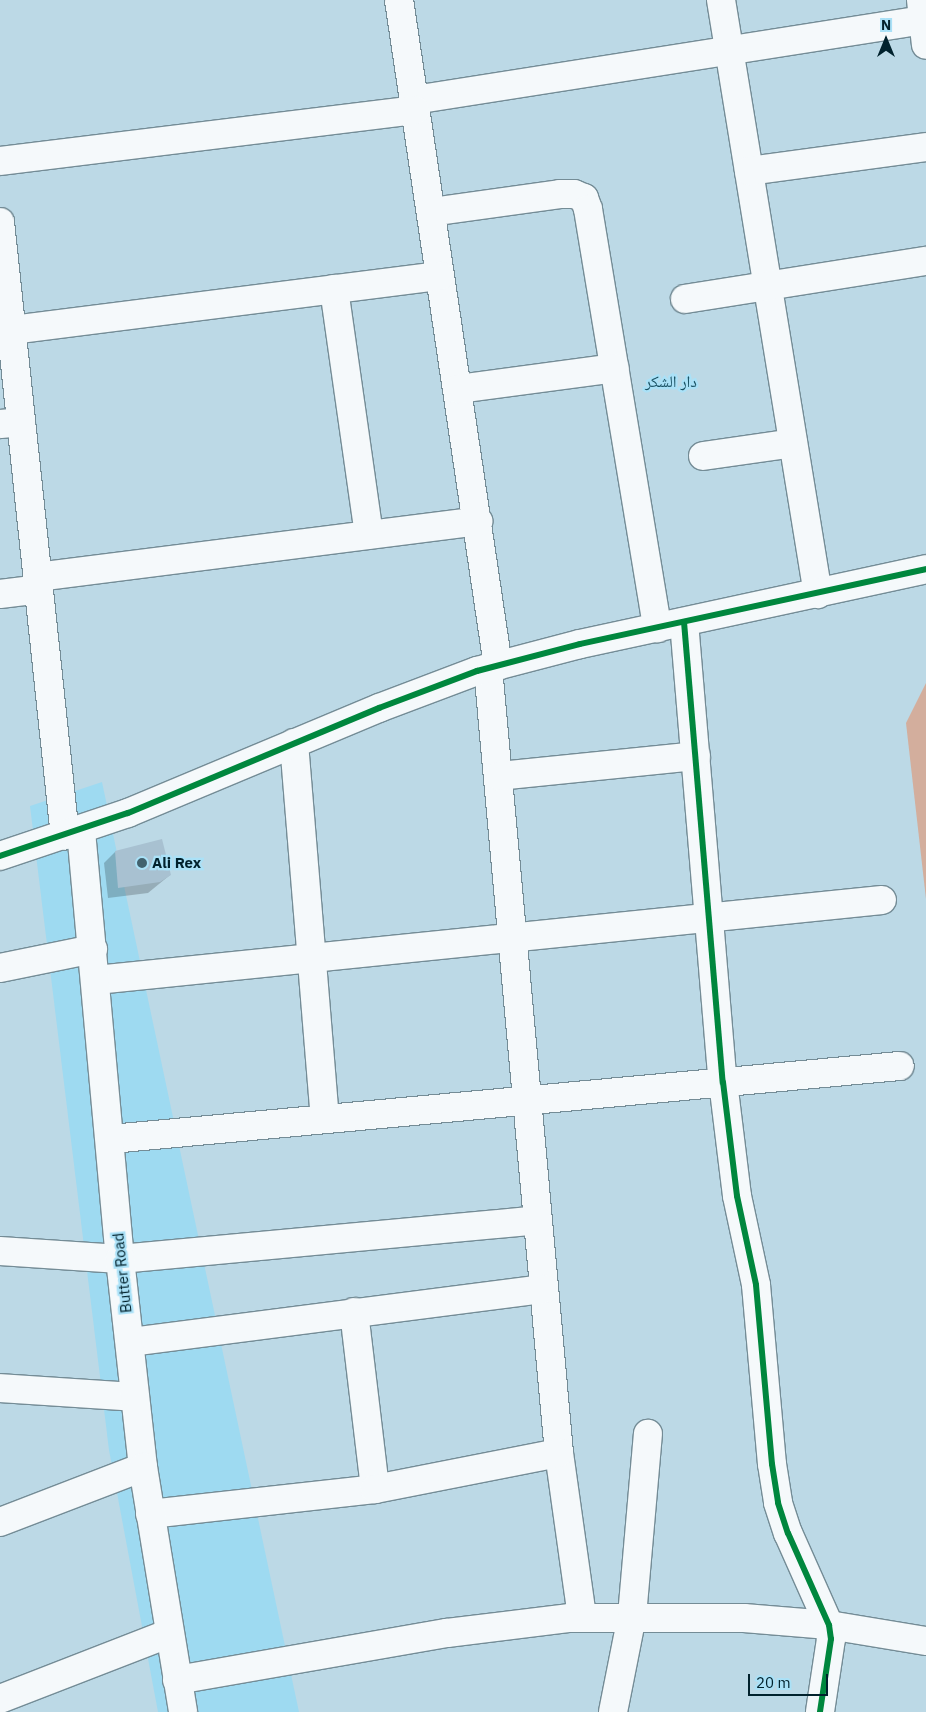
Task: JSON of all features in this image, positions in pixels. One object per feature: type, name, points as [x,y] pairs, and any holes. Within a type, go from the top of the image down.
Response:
[{"type":"street","points":[[398,0],[478,521],[493,667],[499,776],[559,1453],[582,1617]]},
{"type":"street","points":[[721,0],[818,594]]},
{"type":"street","points":[[0,161],[415,105],[729,52],[923,22]]},
{"type":"street","points":[[749,171],[926,147]]},
{"type":"street","points":[[431,212],[560,194],[574,194],[584,198],[588,209],[615,368],[657,628]]},
{"type":"street","name":"Butter Road","points":[[0,222],[11,330],[10,423],[38,583],[73,833],[93,949],[120,1260],[143,1467],[168,1634],[183,1712]]},
{"type":"street","points":[[685,299],[926,261]]},
{"type":"street","points":[[11,330],[440,276]]},
{"type":"street","points":[[334,289],[369,535]]},
{"type":"street","points":[[458,390],[615,368]]},
{"type":"street","points":[[703,456],[793,443]]},
{"type":"street","points":[[0,594],[38,583],[478,521]]},
{"type":"street","points":[[0,856],[73,833],[294,743],[493,667],[657,628],[926,569]]},
{"type":"street","points":[[684,622],[723,1082],[737,1196],[756,1285],[778,1502],[799,1564],[829,1625],[830,1652],[820,1712]]},
{"type":"street","points":[[294,743],[325,1119]]},
{"type":"street","points":[[499,776],[696,756]]},
{"type":"street","points":[[96,980],[882,900]]},
{"type":"street","points":[[0,968],[93,949]]},
{"type":"street","points":[[111,1139],[900,1066]]},
{"type":"street","points":[[0,1251],[120,1260],[537,1220]]},
{"type":"street","points":[[130,1342],[544,1289]]},
{"type":"street","points":[[354,1312],[375,1489]]},
{"type":"street","points":[[0,1388],[135,1397]]},
{"type":"street","points":[[613,1712],[632,1616],[648,1434]]},
{"type":"street","points":[[150,1514],[375,1489],[559,1453]]},
{"type":"street","points":[[0,1522],[143,1467]]},
{"type":"street","points":[[177,1680],[447,1632],[582,1617],[744,1618],[829,1625],[926,1640]]},
{"type":"street","points":[[0,1699],[168,1634]]},
{"type":"shaded area","points":[[926,683],[926,899],[906,723]]},
{"type":"shaded area","points":[[102,782],[299,1712],[158,1712],[109,1450],[30,806]]},
{"type":"building","name":"Ali Rex","points":[[162,839],[171,875],[160,882],[118,888],[115,851]]},
{"type":"cycle path","points":[[0,856],[128,813],[379,708],[477,671],[580,644],[926,569]]},
{"type":"cycle path","points":[[684,622],[723,1082],[737,1196],[756,1285],[772,1464],[778,1503],[788,1533],[829,1625],[831,1639],[820,1712]]},
{"type":"place","name":"Ali Rex","points":[[142,863]]},
{"type":"district","name":"دار الشکر","points":[[671,381]]}]
